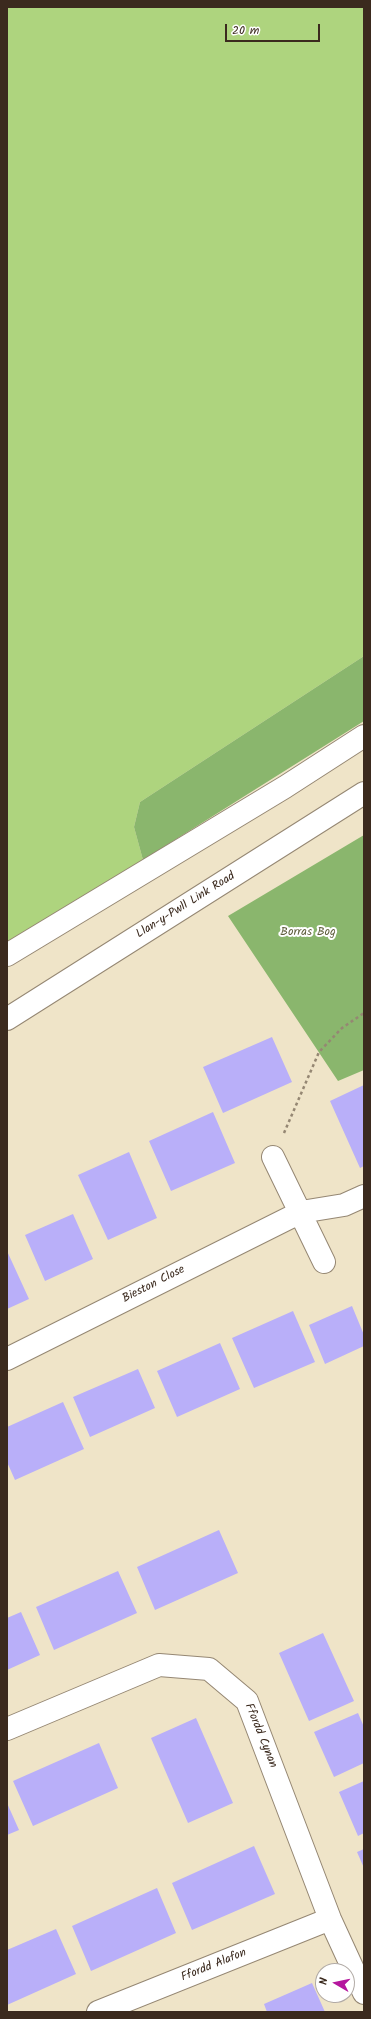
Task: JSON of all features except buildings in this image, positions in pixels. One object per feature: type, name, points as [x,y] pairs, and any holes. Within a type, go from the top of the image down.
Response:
[{"type":"main road","points":[[7,955],[272,795],[364,736]]},
{"type":"main road","name":"Llan-y-Pwll Link Road","points":[[7,1019],[364,793]]},
{"type":"main road","points":[[273,1157],[324,1262]]},
{"type":"main road","name":"Bieston Close","points":[[7,1359],[301,1212],[344,1205],[364,1196]]},
{"type":"main road","name":"Ffordd Cynan","points":[[7,1729],[159,1665],[209,1669],[247,1701],[330,1919],[364,1993]]},
{"type":"main road","name":"Ffordd Alafon","points":[[98,2012],[330,1919]]},
{"type":"path","points":[[273,1157],[319,1052],[342,1028],[364,1013]]},
{"type":"green space","points":[[7,7],[364,7],[364,656],[140,802],[134,827],[143,860],[7,946]]},
{"type":"green space","points":[[364,656],[364,721],[143,860],[134,827],[140,802]]},
{"type":"green space","name":"Borras Bog","points":[[364,835],[364,1070],[338,1081],[228,916]]}]
